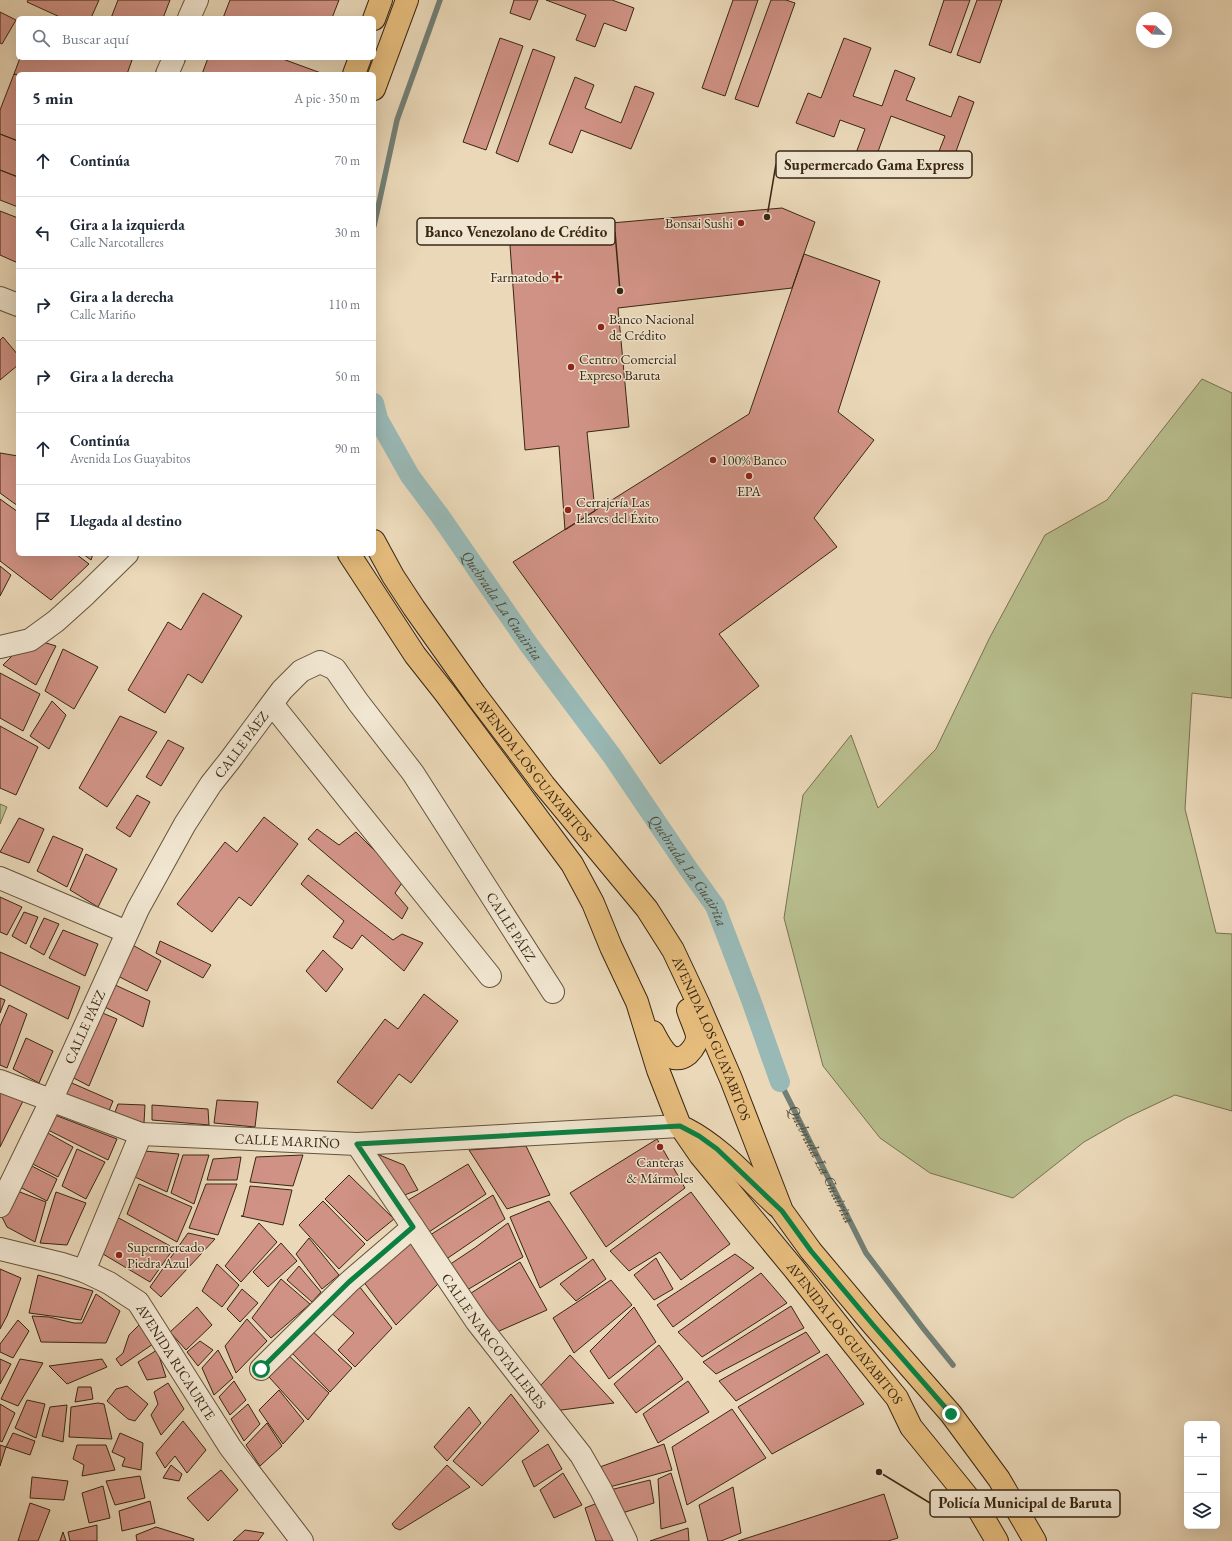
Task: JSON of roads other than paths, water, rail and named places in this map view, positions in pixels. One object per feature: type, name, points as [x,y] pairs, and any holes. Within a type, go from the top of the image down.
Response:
[{"type":"main road","points":[[375,16],[381,0]]},
{"type":"main road","points":[[376,84],[407,0]]},
{"type":"main road","points":[[355,72],[359,60]]},
{"type":"main road","name":"AVENIDA LOS GUAYABITOS","points":[[376,545],[393,576],[414,608],[475,694],[544,785],[647,909],[673,950],[698,1002],[731,1079],[782,1211],[811,1251],[951,1414],[999,1479],[1035,1541]]},
{"type":"main road","name":"AVENIDA LOS GUAYABITOS","points":[[350,556],[415,655],[572,864],[593,904],[637,1002],[658,1070],[680,1126],[700,1155],[796,1270],[897,1398],[911,1427],[980,1512],[997,1541]]},
{"type":"main road","points":[[629,887],[650,929],[669,962],[685,1000],[697,1037],[690,1052],[682,1058],[674,1058],[666,1053],[637,1002]]},
{"type":"main road","points":[[680,1126],[699,1136],[717,1149],[782,1211]]},
{"type":"street","points":[[191,16],[197,0]]},
{"type":"street","points":[[168,72],[173,60]]},
{"type":"street","points":[[0,298],[16,304]]},
{"type":"street","points":[[0,647],[30,640],[56,621],[125,556]]},
{"type":"street","name":"CALLE PÁEZ","points":[[0,1206],[51,1101],[138,909],[185,824],[211,784],[282,690],[301,671],[320,662],[335,669],[358,702],[413,773],[553,992]]},
{"type":"street","points":[[272,704],[490,976]]},
{"type":"street","points":[[0,878],[127,932]]},
{"type":"street","name":"CALLE MARIÑO","points":[[0,1081],[141,1134],[357,1144],[680,1126]]},
{"type":"street","points":[[84,1271],[141,1134]]},
{"type":"street","name":"CALLE NARCOTALLERES","points":[[357,1144],[477,1322],[581,1455],[601,1490],[626,1541]]},
{"type":"street","points":[[261,1369],[349,1282],[413,1227]]},
{"type":"street","name":"AVENIDA RICAURTE","points":[[0,1249],[84,1271],[109,1283],[138,1302],[230,1447],[302,1541]]},
{"type":"waterway","name":"Quebrada La Guairita","points":[[376,217],[397,120],[440,0]]},
{"type":"waterway","name":"Quebrada La Guairita","points":[[376,411],[378,419],[410,476],[440,516],[529,645],[612,756],[715,906],[751,1000],[780,1082]]},
{"type":"waterway","name":"Quebrada La Guairita","points":[[780,1082],[866,1253],[953,1365]]},
{"type":"place","name":"Supermercado Gama Express","points":[[767,217]]},
{"type":"place","name":"Bonsai Sushi","points":[[741,223]]},
{"type":"place","name":"Farmatodo","points":[[557,277]]},
{"type":"place","name":"Banco Venezolano de Crédito","points":[[620,291]]},
{"type":"place","name":"Banco Nacional de Crédito","points":[[601,327]]},
{"type":"place","name":"Centro Comercial Expreso Baruta","points":[[571,367]]},
{"type":"place","name":"100% Banco","points":[[713,460]]},
{"type":"place","name":"EPA","points":[[749,476]]},
{"type":"place","name":"Cerrajería Las Llaves del Éxito","points":[[568,510]]},
{"type":"place","name":"Canteras & Mármoles","points":[[660,1147]]},
{"type":"place","name":"Supermercado Piedra Azul","points":[[119,1255]]},
{"type":"place","name":"Policía Municipal de Baruta","points":[[879,1472]]}]
